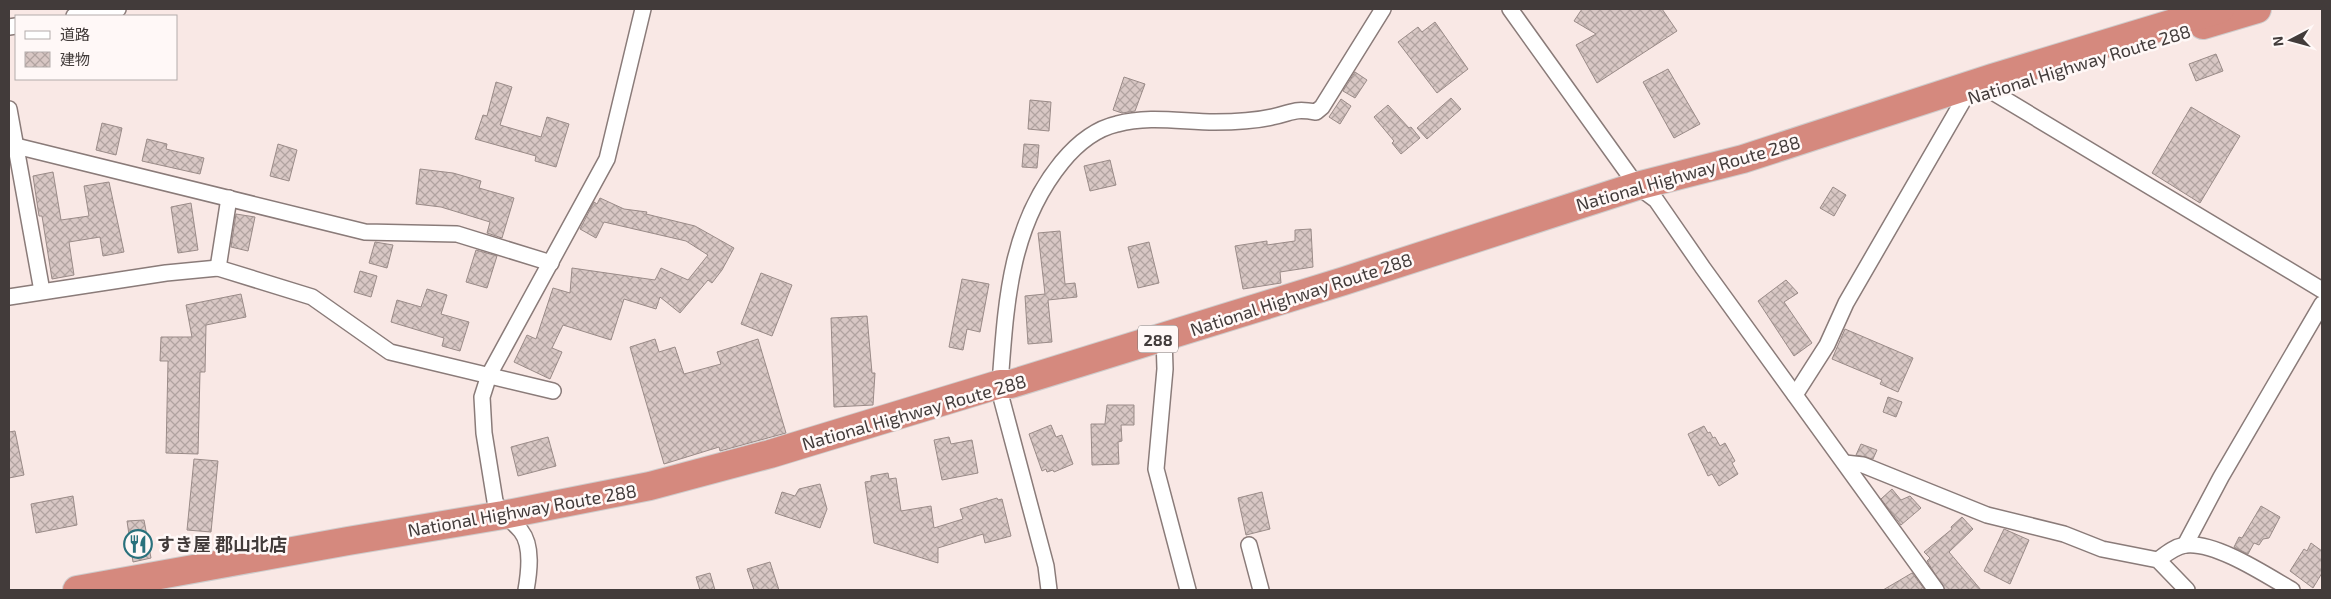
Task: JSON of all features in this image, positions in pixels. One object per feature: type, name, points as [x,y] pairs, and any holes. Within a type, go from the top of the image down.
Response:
[{"type":"highway","name":"National Highway Route 288","points":[[1647,193],[1743,159],[1992,78],[2220,9]]},
{"type":"highway","name":"National Highway Route 288","points":[[166,590],[445,537],[509,521],[766,468],[1001,390],[1647,193],[1865,134],[1991,90],[2256,9]]},
{"type":"highway","name":"National Highway Route 288","points":[[77,590],[509,521]]},
{"type":"street","points":[[80,15],[118,9]]},
{"type":"street","points":[[526,590],[529,569],[527,544],[521,532],[499,511],[495,501],[484,433],[482,397],[489,375],[607,159],[644,9]]},
{"type":"street","points":[[1049,590],[1046,566],[1001,390],[1004,325],[1016,250],[1025,222],[1036,198],[1076,147],[1106,127],[1119,123],[1150,120],[1215,122],[1272,117],[1299,109],[1316,112],[1322,107],[1383,9]]},
{"type":"street","points":[[1510,9],[1845,463],[1936,590]]},
{"type":"street","points":[[1991,90],[2322,290]]},
{"type":"street","points":[[1794,395],[1827,345],[1846,303],[1964,99]]},
{"type":"street","points":[[9,109],[42,291]]},
{"type":"street","points":[[16,146],[365,232],[457,234],[551,263]]},
{"type":"street","points":[[218,268],[229,198]]},
{"type":"street","points":[[9,297],[166,272],[218,268],[312,297],[390,352],[553,391]]},
{"type":"street","points":[[2185,546],[2221,477],[2322,304]]},
{"type":"street","points":[[1165,341],[1156,469],[1188,590]]},
{"type":"street","points":[[1845,463],[1863,465],[1987,515],[2064,534],[2102,549],[2158,560],[2187,590]]},
{"type":"street","points":[[1248,545],[1260,590]]},
{"type":"street","points":[[2158,560],[2171,550],[2185,546],[2216,550],[2292,590]]},
{"type":"building","points":[[1582,9],[1662,9],[1677,31],[1597,83],[1576,45],[1596,34],[1574,21]]},
{"type":"building","points":[[1435,22],[1468,69],[1437,93],[1398,42],[1418,27],[1422,32]]},
{"type":"building","points":[[2216,54],[2223,71],[2196,81],[2189,64]]},
{"type":"building","points":[[1668,69],[1700,124],[1674,138],[1643,82]]},
{"type":"building","points":[[1355,72],[1367,80],[1355,98],[1343,91]]},
{"type":"building","points":[[1124,77],[1145,84],[1135,111],[1122,113],[1113,110]]},
{"type":"building","points":[[496,82],[512,87],[500,125],[541,137],[547,117],[569,124],[556,167],[535,161],[536,156],[475,139],[483,115],[487,116]]},
{"type":"building","points":[[1451,98],[1461,109],[1427,139],[1417,128]]},
{"type":"building","points":[[1341,99],[1351,106],[1340,124],[1329,117]]},
{"type":"building","points":[[1030,100],[1051,102],[1049,131],[1028,129]]},
{"type":"building","points":[[1388,105],[1420,138],[1401,154],[1392,143],[1394,141],[1374,117]]},
{"type":"building","points":[[2191,107],[2240,136],[2200,203],[2152,173]]},
{"type":"building","points":[[102,123],[122,128],[116,155],[96,150]]},
{"type":"building","points":[[147,139],[167,144],[166,149],[204,158],[200,174],[142,161]]},
{"type":"building","points":[[278,144],[297,150],[289,181],[270,176]]},
{"type":"building","points":[[1024,144],[1039,145],[1037,168],[1022,167]]},
{"type":"building","points":[[1110,160],[1116,185],[1090,191],[1084,166]]},
{"type":"building","points":[[420,169],[453,173],[481,181],[479,188],[514,198],[502,238],[487,233],[490,222],[441,207],[416,204]]},
{"type":"building","points":[[53,172],[61,220],[89,216],[84,186],[109,182],[124,252],[103,256],[100,237],[69,242],[74,275],[52,279],[42,216],[39,216],[33,176]]},
{"type":"building","points":[[1833,187],[1846,195],[1834,216],[1820,208]]},
{"type":"building","points":[[600,198],[624,209],[647,212],[646,214],[695,226],[734,248],[722,270],[712,283],[708,280],[680,313],[660,297],[656,309],[624,299],[611,340],[563,325],[552,348],[562,352],[550,379],[514,362],[527,335],[536,339],[553,288],[570,293],[572,268],[655,280],[661,268],[688,280],[708,255],[686,241],[604,222],[596,238],[580,229],[594,202],[597,204]]},
{"type":"building","points":[[191,203],[198,250],[178,253],[171,207]]},
{"type":"building","points":[[236,214],[255,217],[248,251],[231,247]]},
{"type":"building","points":[[1311,229],[1313,267],[1280,272],[1281,283],[1243,289],[1235,246],[1267,241],[1267,245],[1295,241],[1295,230]]},
{"type":"building","points":[[1060,231],[1065,284],[1075,283],[1077,297],[1048,300],[1052,342],[1028,344],[1025,296],[1045,294],[1038,233]]},
{"type":"building","points":[[375,242],[393,245],[387,268],[369,263]]},
{"type":"building","points":[[1149,242],[1159,283],[1138,288],[1128,247]]},
{"type":"building","points":[[476,250],[497,256],[487,288],[466,282]]},
{"type":"building","points":[[360,271],[377,276],[371,297],[354,292]]},
{"type":"building","points":[[761,273],[792,285],[772,336],[741,324]]},
{"type":"building","points":[[962,279],[989,284],[980,332],[967,329],[963,350],[949,347]]},
{"type":"building","points":[[1786,280],[1798,293],[1784,302],[1812,343],[1794,356],[1758,301]]},
{"type":"building","points":[[427,289],[447,295],[441,314],[469,322],[460,351],[442,346],[444,338],[391,322],[397,300],[421,307]]},
{"type":"building","points":[[241,294],[246,317],[206,325],[205,372],[200,372],[198,454],[166,453],[168,361],[160,361],[161,337],[192,337],[186,305]]},
{"type":"building","points":[[867,316],[872,373],[875,373],[873,405],[834,407],[831,318]]},
{"type":"building","points":[[1845,329],[1913,358],[1898,392],[1880,384],[1882,380],[1832,359]]},
{"type":"building","points":[[655,339],[659,352],[675,347],[684,374],[721,364],[717,352],[758,339],[786,433],[720,451],[719,447],[664,464],[630,347]]},
{"type":"building","points":[[1888,397],[1902,402],[1896,417],[1883,412]]},
{"type":"building","points":[[1107,405],[1134,405],[1134,425],[1121,425],[1122,441],[1118,442],[1119,464],[1092,465],[1091,424],[1105,424]]},
{"type":"building","points":[[1051,425],[1056,437],[1062,435],[1073,464],[1054,472],[1053,470],[1047,472],[1046,469],[1042,471],[1029,434]]},
{"type":"building","points":[[1704,426],[1713,438],[1715,437],[1720,446],[1725,443],[1735,461],[1732,463],[1738,474],[1719,486],[1712,474],[1708,476],[1688,434]]},
{"type":"building","points":[[15,431],[24,475],[9,478],[9,432]]},
{"type":"building","points":[[548,437],[556,466],[518,476],[511,447]]},
{"type":"building","points":[[949,437],[951,444],[972,440],[978,473],[942,480],[934,440]]},
{"type":"building","points":[[1861,444],[1877,450],[1873,459],[1856,455]]},
{"type":"building","points":[[194,459],[218,461],[211,532],[187,530]]},
{"type":"building","points":[[888,473],[889,479],[896,478],[901,511],[931,506],[934,528],[963,519],[960,509],[997,498],[998,500],[1002,499],[1011,536],[985,543],[983,534],[938,548],[938,563],[874,543],[865,482],[871,481],[871,476]]},
{"type":"building","points":[[820,484],[827,509],[820,528],[775,513],[782,492],[795,496],[799,489]]},
{"type":"building","points":[[1892,489],[1901,500],[1910,496],[1921,508],[1901,525],[1881,499]]},
{"type":"building","points":[[1262,492],[1270,529],[1246,535],[1238,498]]},
{"type":"building","points":[[73,496],[77,525],[36,533],[31,504]]},
{"type":"building","points":[[2261,506],[2280,517],[2269,538],[2263,539],[2259,545],[2254,543],[2248,554],[2234,547],[2239,537],[2242,538]]},
{"type":"building","points":[[1962,517],[1973,529],[1949,552],[1981,590],[1945,590],[1927,561],[1930,558],[1924,552],[1952,529],[1951,527]]},
{"type":"building","points":[[144,520],[151,558],[133,562],[127,521]]},
{"type":"building","points":[[2004,529],[2029,540],[2010,584],[1984,571]]},
{"type":"building","points":[[2311,543],[2322,551],[2322,573],[2313,588],[2290,571],[2304,549],[2307,551]]},
{"type":"building","points":[[770,562],[779,590],[754,590],[747,569]]},
{"type":"building","points":[[710,573],[715,590],[700,590],[696,577]]},
{"type":"building","points":[[1912,573],[1925,590],[1883,590]]},
{"type":"place","name":"すき屋 郡山北店","points":[[138,544]]}]
